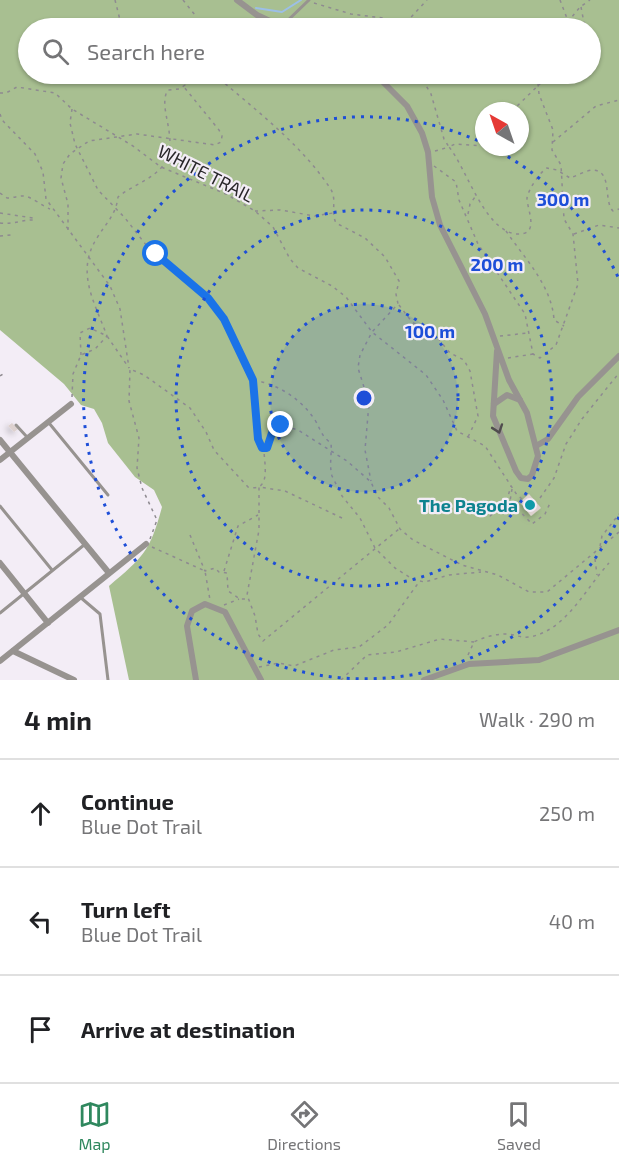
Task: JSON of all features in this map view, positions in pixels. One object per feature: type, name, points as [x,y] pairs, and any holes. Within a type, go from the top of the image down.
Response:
[{"type":"street","points":[[237,0],[267,18]]},
{"type":"street","points":[[384,84],[412,113],[428,152],[432,197],[438,219],[477,297],[497,351],[523,402],[536,446],[537,462],[532,475],[525,479],[516,471],[501,440],[493,416],[497,351]]},
{"type":"street","points":[[536,446],[548,439],[570,405],[619,356]]},
{"type":"street","points":[[494,404],[507,395],[523,402]]},
{"type":"street","points":[[0,460],[70,404]]},
{"type":"street","points":[[0,440],[109,573]]},
{"type":"street","points":[[0,662],[146,544]]},
{"type":"street","points":[[0,562],[48,622]]},
{"type":"street","points":[[196,680],[187,636],[188,618],[198,606],[212,605],[219,608],[228,618],[261,680]]},
{"type":"street","points":[[424,680],[469,664],[539,660],[619,630]]},
{"type":"street","points":[[13,651],[74,680]]},
{"type":"lane","points":[[292,18],[309,0]]},
{"type":"lane","points":[[48,422],[108,495]]},
{"type":"lane","points":[[16,425],[28,438]]},
{"type":"lane","points":[[0,506],[52,570]]},
{"type":"lane","points":[[0,613],[86,544]]},
{"type":"lane","points":[[80,597],[93,606],[102,621],[108,680]]},
{"type":"path","points":[[115,0],[120,18]]},
{"type":"path","points":[[183,0],[195,15],[194,18]]},
{"type":"path","points":[[323,4],[324,0]]},
{"type":"path","points":[[410,18],[427,0]]},
{"type":"path","points":[[560,0],[567,18]]},
{"type":"path","points":[[571,18],[580,7],[590,0]]},
{"type":"path","points":[[304,4],[323,4],[351,14],[383,18]]},
{"type":"path","points":[[580,7],[585,18]]},
{"type":"path","points":[[68,230],[68,204],[61,178],[63,164],[89,141],[137,134],[215,145],[221,142],[222,136],[184,84]]},
{"type":"path","points":[[225,84],[291,142],[330,188],[336,204],[334,212],[336,223],[365,238],[392,265],[399,281],[396,294],[398,304],[412,322],[436,336],[450,353],[464,360],[470,371],[478,417],[467,438]]},
{"type":"path","points":[[425,84],[431,94],[444,139],[459,159],[476,196],[505,230],[544,285],[553,305],[554,320],[564,326]]},
{"type":"path","points":[[501,359],[533,354],[540,358],[549,353],[556,345],[564,326],[578,284],[573,234],[564,219],[561,165],[552,150],[553,130],[538,84],[521,102]]},
{"type":"path","name":"WHITE TRAIL","points":[[0,93],[6,93],[17,87],[55,93],[72,108],[161,167],[226,194],[255,211],[273,227],[294,264],[346,297],[372,332],[426,375],[443,400],[457,431],[485,446],[512,487]]},
{"type":"path","points":[[184,87],[173,88],[166,93],[164,101],[170,139],[169,154],[161,167],[117,197],[116,210],[98,236],[89,256],[85,274],[107,336],[130,369],[144,375],[190,408],[220,458],[245,484],[252,488],[285,491],[342,518]]},
{"type":"path","points":[[553,142],[596,106],[619,100]]},
{"type":"path","points":[[72,108],[70,123],[77,150],[98,190],[150,250],[162,256],[219,312],[253,380],[258,439],[264,449],[266,477],[259,487],[259,530],[249,584],[249,600],[258,634],[263,641],[400,529]]},
{"type":"path","points":[[0,114],[2,120],[35,154],[43,172],[46,199],[52,210],[110,286],[120,309],[130,369],[129,401],[136,419],[139,438],[137,468],[141,488],[157,520],[153,534],[146,544],[206,571],[215,568],[227,573],[228,591],[240,599],[249,600]]},
{"type":"path","points":[[428,152],[455,144],[475,145]]},
{"type":"path","points":[[429,162],[456,182],[459,200],[468,216],[478,244],[525,314],[533,354]]},
{"type":"path","points":[[505,230],[523,234],[529,229],[532,221],[527,196],[542,171],[552,168],[570,178],[593,170],[599,172],[607,184],[609,208],[613,212],[619,209]]},
{"type":"path","points":[[0,193],[7,198],[24,196],[31,198],[37,204],[52,210]]},
{"type":"path","points":[[468,216],[470,204],[476,196]]},
{"type":"path","points":[[255,211],[280,210],[315,216],[334,212]]},
{"type":"path","points":[[0,213],[24,215],[36,220],[25,219],[11,224],[0,223]]},
{"type":"path","points":[[573,234],[599,225],[619,228]]},
{"type":"path","points":[[0,236],[11,235]]},
{"type":"path","points":[[398,304],[372,332],[360,355],[358,368],[369,403],[365,450],[371,482],[400,529],[433,552],[483,572],[498,575],[529,592],[547,592],[619,532]]},
{"type":"path","points":[[70,404],[74,387],[73,374],[81,355],[81,333],[90,328],[107,336]]},
{"type":"path","points":[[493,337],[529,333]]},
{"type":"path","points":[[81,355],[95,349],[107,336]]},
{"type":"path","points":[[0,376],[6,372]]},
{"type":"path","points":[[540,498],[554,478],[566,444],[582,419],[619,374]]},
{"type":"path","points":[[253,380],[285,389],[316,421],[322,436],[331,443],[332,453],[328,463],[342,496],[360,518],[375,548],[395,568],[420,581],[483,572]]},
{"type":"path","points":[[264,449],[270,445],[273,430],[281,425],[298,430],[371,482]]},
{"type":"path","points":[[512,487],[522,499],[528,490]]},
{"type":"path","points":[[512,487],[510,501],[532,524],[545,514],[551,501]]},
{"type":"path","points":[[483,513],[492,515],[506,503],[512,487]]},
{"type":"path","points":[[600,546],[602,536],[619,514]]},
{"type":"path","points":[[223,572],[238,526],[259,515]]},
{"type":"path","points":[[190,535],[206,571],[212,605]]},
{"type":"path","points":[[595,559],[597,576]]},
{"type":"path","points":[[341,680],[367,655],[396,652],[440,639],[474,642],[507,634],[523,638],[542,635],[558,625],[609,563]]},
{"type":"path","points":[[254,668],[279,663],[294,666],[334,650],[359,647],[388,625],[420,581]]},
{"type":"path","points":[[219,608],[240,599]]},
{"type":"path","points":[[468,655],[474,642]]},
{"type":"green space","points":[[0,0],[619,0],[619,680],[129,680],[109,586],[144,552],[162,507],[154,490],[135,477],[108,443],[102,423],[94,409],[81,405],[64,384],[0,330]]},
{"type":"building","points":[[12,423],[18,429],[14,432],[8,426]]},
{"type":"building","name":"The Pagoda","points":[[529,494],[541,508],[531,516],[520,502]]},
{"type":"waterway","points":[[256,8],[282,12],[301,0]]},
{"type":"place","name":"The Pagoda","points":[[530,505]]},
{"type":"route","points":[[156,254],[162,256],[208,298],[224,319],[253,380],[258,439],[262,448],[270,445],[273,430],[281,425]]}]
